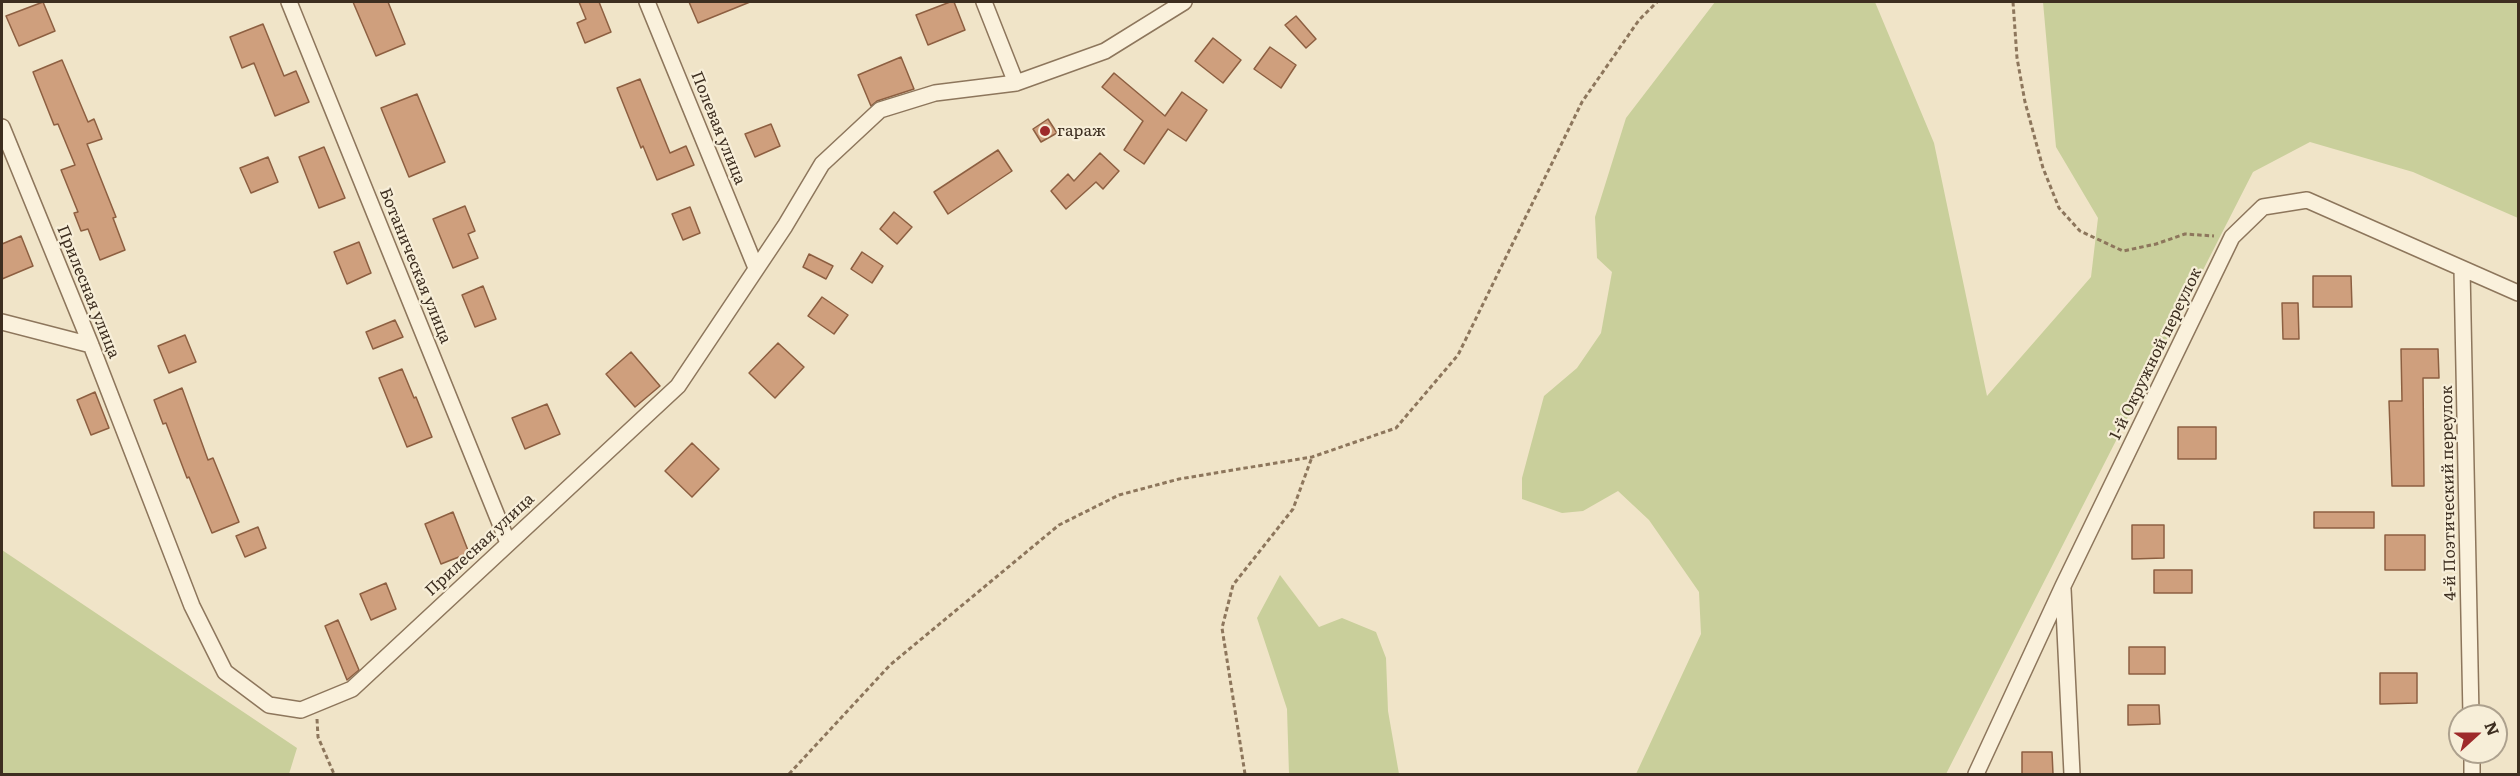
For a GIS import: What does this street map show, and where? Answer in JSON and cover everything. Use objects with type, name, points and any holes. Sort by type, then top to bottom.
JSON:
[{"type":"street","name":"Ботаническая улица","points":[[289,2],[508,543]]},
{"type":"street","name":"Полевая улица","points":[[647,2],[756,268]]},
{"type":"street","points":[[984,2],[1016,83]]},
{"type":"street","name":"Прилесная улица","points":[[2,127],[91,345],[192,606],[225,672],[270,705],[301,710],[352,689],[678,386],[785,226],[822,164],[880,110],[935,93],[1016,83],[1105,51],[1184,2]]},
{"type":"street","name":"1-й Окружной переулок","points":[[1976,774],[2063,586],[2232,237],[2263,207],[2307,200],[2518,293]]},
{"type":"street","name":"4-й Поэтический переулок","points":[[2462,269],[2471,704]]},
{"type":"street","points":[[2,322],[91,345]]},
{"type":"street","points":[[2063,586],[2072,774]]},
{"type":"path","points":[[789,774],[890,665],[1059,525],[1129,492],[1179,479],[1312,457],[1396,428],[1458,356],[1582,102],[1639,20],[1657,2]]},
{"type":"path","points":[[2013,2],[2017,58],[2025,102],[2043,168],[2059,208],[2080,231],[2123,251],[2156,244],[2185,234],[2232,237]]},
{"type":"path","points":[[1245,774],[1222,627],[1233,585],[1293,509],[1312,457]]},
{"type":"path","points":[[317,703],[318,737],[333,774]]},
{"type":"green space","points":[[1715,2],[1875,2],[1934,143],[1987,396],[2091,277],[2098,218],[2056,147],[2043,2],[2518,2],[2518,218],[2413,172],[2310,142],[2253,172],[1946,774],[1636,774],[1701,634],[1699,592],[1649,520],[1618,491],[1583,511],[1562,513],[1522,499],[1522,478],[1544,396],[1577,368],[1601,333],[1612,272],[1597,258],[1595,217],[1626,118]]},
{"type":"green space","points":[[2,550],[297,748],[289,774],[2,774]]},
{"type":"green space","points":[[1280,575],[1319,627],[1342,618],[1376,632],[1386,658],[1388,711],[1399,774],[1289,774],[1287,709],[1257,618]]},
{"type":"building","points":[[43,2],[55,31],[19,46],[6,16]]},
{"type":"building","points":[[353,2],[388,2],[405,44],[376,56]]},
{"type":"building","points":[[579,2],[599,2],[611,32],[585,43],[577,23],[586,19]]},
{"type":"building","points":[[689,2],[750,2],[698,23]]},
{"type":"building","points":[[954,2],[965,30],[928,45],[916,15]]},
{"type":"building","points":[[1296,16],[1316,39],[1306,48],[1285,25]]},
{"type":"building","points":[[263,24],[284,76],[296,71],[309,102],[275,116],[254,63],[242,68],[230,37]]},
{"type":"building","points":[[1213,38],[1241,60],[1223,83],[1195,61]]},
{"type":"building","points":[[1270,47],[1296,65],[1281,88],[1254,69]]},
{"type":"building","points":[[901,57],[914,89],[877,101],[871,106],[858,75]]},
{"type":"building","points":[[62,60],[88,122],[94,119],[102,139],[87,144],[116,217],[113,218],[125,250],[100,260],[88,229],[81,231],[74,213],[78,212],[61,170],[75,165],[58,124],[54,125],[33,72]]},
{"type":"building","points":[[1114,73],[1165,116],[1182,92],[1207,110],[1186,141],[1168,129],[1144,164],[1124,150],[1143,121],[1102,87]]},
{"type":"building","points":[[640,79],[670,153],[686,146],[694,165],[657,180],[643,146],[641,148],[617,88]]},
{"type":"building","points":[[417,94],[445,162],[409,177],[381,108]]},
{"type":"building","name":"гараж","points":[[1048,119],[1057,133],[1041,142],[1033,129]]},
{"type":"building","points":[[771,124],[780,146],[755,157],[745,134]]},
{"type":"building","points":[[324,147],[345,198],[319,208],[299,157]]},
{"type":"building","points":[[998,150],[1012,171],[948,214],[934,192]]},
{"type":"building","points":[[1100,153],[1119,171],[1103,189],[1096,182],[1066,209],[1051,191],[1068,174],[1074,181]]},
{"type":"building","points":[[268,157],[278,182],[251,193],[240,168]]},
{"type":"building","points":[[465,206],[475,231],[468,234],[478,258],[453,268],[433,219]]},
{"type":"building","points":[[690,207],[700,233],[683,240],[672,214]]},
{"type":"building","points":[[894,212],[912,227],[897,244],[880,229]]},
{"type":"building","points":[[21,236],[33,266],[2,279],[2,244]]},
{"type":"building","points":[[359,242],[371,273],[347,284],[334,252]]},
{"type":"building","points":[[862,252],[883,266],[872,283],[851,269]]},
{"type":"building","points":[[809,254],[833,266],[826,279],[803,267]]},
{"type":"building","points":[[2313,276],[2351,276],[2352,307],[2313,307]]},
{"type":"building","points":[[483,286],[496,319],[475,327],[462,295]]},
{"type":"building","points":[[822,297],[848,315],[834,334],[808,316]]},
{"type":"building","points":[[2282,303],[2298,303],[2299,339],[2283,339]]},
{"type":"building","points":[[395,320],[403,337],[373,349],[366,332]]},
{"type":"building","points":[[185,335],[196,362],[169,373],[158,346]]},
{"type":"building","points":[[778,343],[804,367],[775,398],[749,373]]},
{"type":"building","points":[[2401,349],[2438,349],[2439,378],[2423,378],[2424,486],[2392,486],[2389,401],[2402,401]]},
{"type":"building","points":[[631,352],[660,386],[635,407],[606,374]]},
{"type":"building","points":[[402,369],[432,437],[407,447],[379,378]]},
{"type":"building","points":[[182,388],[208,460],[213,458],[239,522],[212,533],[189,477],[187,478],[166,423],[163,424],[154,400]]},
{"type":"building","points":[[95,392],[109,428],[91,435],[77,400]]},
{"type":"building","points":[[547,404],[560,434],[525,449],[512,418]]},
{"type":"building","points":[[2178,427],[2216,427],[2216,459],[2178,459]]},
{"type":"building","points":[[692,443],[719,469],[692,497],[665,471]]},
{"type":"building","points":[[453,512],[469,553],[441,564],[425,524]]},
{"type":"building","points":[[2314,512],[2374,512],[2374,528],[2314,528]]},
{"type":"building","points":[[2132,525],[2164,525],[2164,558],[2132,559]]},
{"type":"building","points":[[258,527],[266,548],[245,557],[236,536]]},
{"type":"building","points":[[2385,535],[2425,535],[2425,570],[2385,570]]},
{"type":"building","points":[[2154,570],[2192,570],[2192,593],[2154,593]]},
{"type":"building","points":[[386,583],[396,609],[371,620],[360,594]]},
{"type":"building","points":[[338,620],[359,670],[347,680],[325,626]]},
{"type":"building","points":[[2129,647],[2165,647],[2165,674],[2129,674]]},
{"type":"building","points":[[2380,673],[2417,673],[2417,703],[2380,704]]},
{"type":"building","points":[[2128,705],[2159,705],[2160,724],[2128,725]]},
{"type":"building","points":[[2022,752],[2052,752],[2053,774],[2022,774]]},
{"type":"place","name":"гараж","points":[[1045,131]]}]
